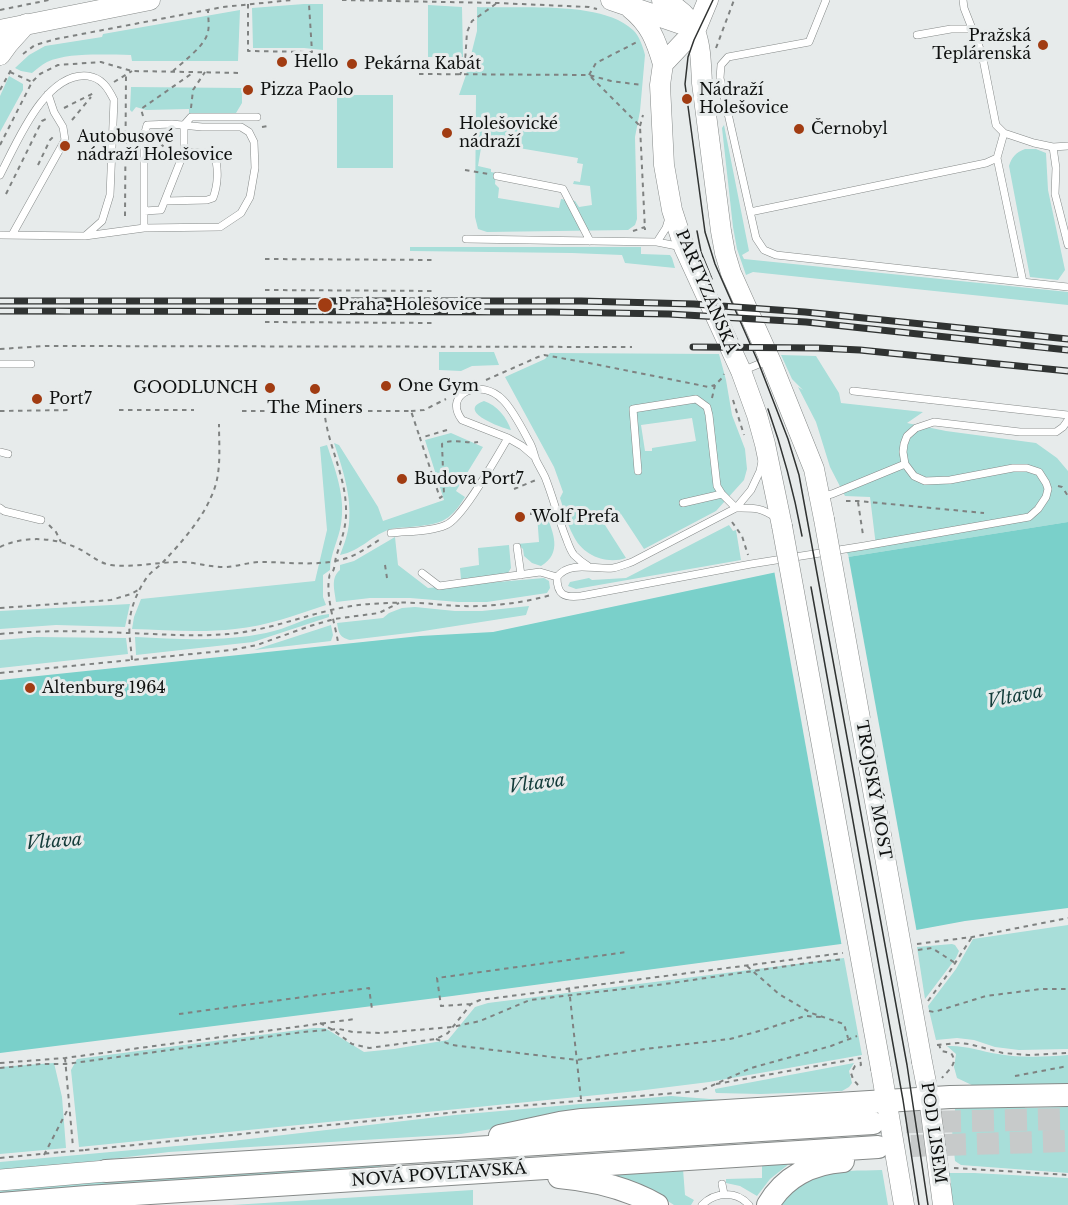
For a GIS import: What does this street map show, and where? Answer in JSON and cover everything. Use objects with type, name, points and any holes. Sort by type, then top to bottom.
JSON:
[{"type":"highway","points":[[431,1152],[515,1132],[582,1120],[929,1098],[1068,1095]]},
{"type":"highway","name":"NOVÁ POVLTAVSKÁ","points":[[0,1204],[498,1171],[823,1137],[873,1123]]},
{"type":"highway","name":"NOVÁ POVLTAVSKÁ","points":[[106,1171],[431,1152],[823,1137],[879,1152],[816,1165],[801,1172],[778,1190],[768,1205]]},
{"type":"highway","points":[[498,1171],[597,1182],[629,1192],[657,1205]]},
{"type":"main road","points":[[0,30],[26,14],[150,0]]},
{"type":"main road","points":[[662,0],[679,9],[696,29]]},
{"type":"main road","points":[[663,64],[696,29],[708,0]]},
{"type":"main road","points":[[611,4],[696,29]]},
{"type":"main road","points":[[611,4],[640,16],[657,43],[663,64]]},
{"type":"main road","points":[[11,62],[8,44],[26,14]]},
{"type":"main road","name":"PARTYZÁNSKÁ","points":[[696,29],[725,253],[731,273],[771,362],[814,469],[824,519]]},
{"type":"main road","name":"PARTYZÁNSKÁ","points":[[663,64],[660,85],[661,129],[664,165],[672,210],[684,247],[733,372],[765,444],[782,525]]},
{"type":"main road","name":"TROJSKÝ MOST","points":[[824,519],[922,1062]]},
{"type":"main road","points":[[782,525],[904,1205]]},
{"type":"main road","name":"POD LISEM","points":[[922,1062],[943,1205]]},
{"type":"main road","name":"NOVÁ POVLTAVSKÁ","points":[[0,1180],[106,1171]]},
{"type":"lane","points":[[826,0],[808,42],[728,57],[721,66],[720,78],[756,238],[764,250],[776,255],[1068,287]]},
{"type":"lane","points":[[963,0],[982,54],[996,125],[1004,133],[1034,143],[1053,147],[1068,146]]},
{"type":"lane","points":[[917,35],[951,29],[972,29]]},
{"type":"lane","points":[[0,175],[32,114],[48,94],[65,80],[79,75],[94,77],[107,86],[114,100],[111,195],[102,221],[85,236]]},
{"type":"lane","points":[[12,235],[65,140],[63,127],[54,112],[48,94]]},
{"type":"lane","points":[[144,211],[162,210],[184,152],[184,125],[191,117],[257,117]]},
{"type":"lane","points":[[0,235],[85,236],[144,228],[220,227],[241,213],[250,197],[255,168],[254,142],[249,132],[241,127],[147,125],[144,136],[144,228]]},
{"type":"lane","points":[[1004,133],[997,158],[1023,282]]},
{"type":"lane","points":[[1053,147],[1056,168],[1054,194],[1068,245]]},
{"type":"lane","points":[[165,201],[207,200],[214,196],[217,168],[214,154],[184,152]]},
{"type":"lane","points":[[750,212],[986,163],[997,158]]},
{"type":"lane","points":[[497,176],[563,189],[590,241]]},
{"type":"lane","points":[[1059,209],[1068,207]]},
{"type":"lane","points":[[657,242],[666,228],[672,210]]},
{"type":"lane","points":[[466,239],[657,242],[684,247]]},
{"type":"lane","points":[[733,372],[771,362]]},
{"type":"lane","points":[[0,364],[31,364]]},
{"type":"lane","points":[[535,457],[508,438],[462,420],[457,408],[460,397],[471,389],[480,388],[498,395],[510,409],[531,444],[572,553],[588,566]]},
{"type":"lane","points":[[853,391],[1068,415]]},
{"type":"lane","points":[[638,471],[633,409],[696,399],[707,407],[717,486],[722,494],[736,508],[759,508],[768,512],[782,525]]},
{"type":"lane","points":[[765,444],[760,471],[751,490],[736,508],[632,562],[615,568],[588,566],[569,568],[560,572],[557,577],[560,592],[565,596],[581,596],[751,564],[1029,517],[1038,509],[1048,489],[1039,472],[1028,468],[1013,468],[950,480],[925,481],[914,476],[905,464],[903,452],[907,436],[916,428],[934,422],[1020,432],[1056,432],[1068,420]]},
{"type":"lane","points":[[391,533],[436,528],[449,524],[465,508],[508,438]]},
{"type":"lane","points":[[0,452],[8,454]]},
{"type":"lane","points":[[820,496],[832,494],[905,464]]},
{"type":"lane","points":[[683,503],[722,494]]},
{"type":"lane","points":[[0,507],[4,511],[41,520]]},
{"type":"lane","points":[[517,547],[521,575]]},
{"type":"lane","points":[[422,573],[439,585],[540,572],[557,577]]},
{"type":"lane","points":[[722,1184],[724,1194]]},
{"type":"lane","points":[[702,1205],[711,1197],[724,1194],[735,1196],[748,1205]]},
{"type":"path","points":[[26,14],[27,0]]},
{"type":"path","points":[[0,10],[26,14],[49,0]]},
{"type":"path","points":[[0,90],[11,62],[35,45],[208,10],[292,0]]},
{"type":"path","points":[[342,0],[589,7],[611,4]]},
{"type":"path","points":[[716,48],[734,0]]},
{"type":"path","points":[[460,75],[465,62],[467,32],[472,21],[497,3]]},
{"type":"path","points":[[248,4],[249,56]]},
{"type":"path","points":[[309,4],[311,56]]},
{"type":"path","points":[[173,71],[207,36],[208,10]]},
{"type":"path","points":[[589,75],[596,63],[640,41]]},
{"type":"path","points":[[248,51],[312,52]]},
{"type":"path","points":[[11,62],[32,82]]},
{"type":"path","points":[[180,161],[160,144],[147,125],[141,109],[194,72]]},
{"type":"path","points":[[191,111],[193,90],[205,72]]},
{"type":"path","points":[[125,216],[126,74]]},
{"type":"path","points":[[418,74],[589,75],[610,81],[646,86]]},
{"type":"path","points":[[589,75],[640,126],[645,236]]},
{"type":"path","points":[[465,170],[497,176]]},
{"type":"path","points":[[265,259],[435,260]]},
{"type":"path","points":[[265,290],[436,291]]},
{"type":"path","points":[[266,322],[435,323]]},
{"type":"path","points":[[0,349],[45,346],[632,347]]},
{"type":"path","points":[[503,372],[538,357],[551,356],[708,387],[715,385],[733,372]]},
{"type":"path","points":[[707,407],[711,403],[715,385]]},
{"type":"path","points":[[732,394],[733,404],[744,435]]},
{"type":"path","points":[[324,400],[330,444],[341,479],[346,506],[344,532],[334,570],[329,575],[338,642]]},
{"type":"path","points":[[242,411],[411,411],[424,410],[437,404]]},
{"type":"path","points":[[0,411],[72,410]]},
{"type":"path","points":[[119,410],[194,410]]},
{"type":"path","points":[[411,411],[440,498],[444,495],[442,444],[446,441],[478,442]]},
{"type":"path","points":[[132,660],[129,621],[140,589],[149,575],[182,542],[211,498],[218,476],[219,424]]},
{"type":"path","points":[[420,438],[447,430]]},
{"type":"path","points":[[514,489],[536,480]]},
{"type":"path","points":[[845,501],[992,514],[1012,520]]},
{"type":"path","points":[[858,501],[864,546]]},
{"type":"path","points":[[531,515],[531,513],[548,512]]},
{"type":"path","points":[[41,520],[56,532],[61,542]]},
{"type":"path","points":[[732,522],[742,536],[751,564]]},
{"type":"path","points":[[0,547],[18,541],[43,539],[75,546],[99,562],[110,565],[185,562],[220,567],[258,562],[335,561],[360,552],[391,533]]},
{"type":"path","points":[[386,565],[387,578]]},
{"type":"path","points":[[0,608],[111,600],[140,589]]},
{"type":"path","points":[[0,634],[44,631],[227,634],[272,627],[332,609],[365,604],[401,602],[482,606],[527,600],[560,592]]},
{"type":"path","points":[[0,674],[232,650],[257,645],[334,619],[379,613],[401,602]]},
{"type":"path","points":[[916,944],[1068,918]]},
{"type":"path","points":[[924,1005],[972,936]]},
{"type":"path","points":[[911,950],[932,948],[955,963]]},
{"type":"path","points":[[627,952],[437,978],[441,1006],[471,1004],[480,1000],[848,953]]},
{"type":"path","points":[[0,1068],[66,1064],[303,1032],[333,1030],[380,1033],[452,1027],[480,1021],[530,1000],[848,959]]},
{"type":"path","points":[[747,966],[779,994],[811,1013],[844,1024],[849,1040]]},
{"type":"path","points":[[179,1014],[369,988],[372,1009]]},
{"type":"path","points":[[569,988],[581,1100]]},
{"type":"path","points":[[926,1011],[934,1012],[986,996],[1041,989],[1068,989]]},
{"type":"path","points":[[320,1023],[352,1044],[369,1048],[436,1039],[448,1033],[471,1004]]},
{"type":"path","points":[[436,1039],[452,1045],[577,1060],[730,1039],[804,1016],[822,1017]]},
{"type":"path","points":[[0,1063],[65,1058],[355,1018]]},
{"type":"path","points":[[0,1158],[506,1107],[700,1091],[751,1068],[831,1046],[864,1034]]},
{"type":"path","points":[[939,1044],[941,1051],[951,1053],[954,1059],[950,1071],[943,1075]]},
{"type":"path","points":[[65,1058],[73,1147]]},
{"type":"path","points":[[853,1079],[851,1070],[855,1065],[861,1065],[860,1058]]},
{"type":"path","points":[[44,1155],[70,1105]]},
{"type":"path","points":[[952,1168],[1068,1175]]},
{"type":"shaded area","points":[[323,4],[323,50],[253,48],[252,8]]},
{"type":"shaded area","points":[[428,5],[462,7],[463,57],[428,57]]},
{"type":"shaded area","points":[[477,7],[537,7],[581,10],[601,14],[619,20],[635,32],[645,55],[640,111],[635,137],[637,219],[635,225],[628,230],[487,232],[478,229],[475,217],[476,95],[459,95],[477,31]],"holes":[[[498,137],[508,138],[507,146],[578,158],[577,163],[583,164],[580,182],[574,181],[573,184],[590,186],[592,205],[579,207],[575,201],[561,199],[559,208],[498,198],[499,188],[495,184],[496,173],[491,172],[491,169],[478,166],[482,142],[496,144]]]},
{"type":"shaded area","points":[[240,10],[238,61],[132,61],[131,55],[88,55],[56,59],[45,63],[32,73],[15,68],[29,55],[45,46]]},
{"type":"shaded area","points":[[9,76],[23,84],[23,90],[0,132],[0,96]]},
{"type":"shaded area","points":[[131,87],[242,88],[242,103],[236,113],[189,114],[189,109],[146,110],[136,107],[132,112],[130,110]]},
{"type":"shaded area","points":[[337,95],[393,95],[393,168],[337,168]]},
{"type":"shaded area","points":[[724,125],[749,251],[742,255],[744,259],[1068,292],[1068,305],[753,272],[746,275],[737,249],[733,227],[722,128]]},
{"type":"shaded area","points":[[1025,149],[1036,149],[1046,153],[1048,190],[1065,270],[1058,280],[1030,277],[1009,166],[1014,156]]},
{"type":"shaded area","points":[[410,247],[641,247],[641,254],[670,255],[675,268],[625,263],[622,255],[410,251]]},
{"type":"shaded area","points":[[439,352],[494,352],[499,365],[472,366],[461,371],[439,370]]},
{"type":"shaded area","points":[[550,353],[719,354],[732,415],[745,449],[747,469],[744,480],[716,511],[644,549],[621,514],[605,525],[626,558],[603,559],[588,553],[577,542],[571,531],[560,498],[563,492],[554,467],[505,377],[545,359]],"holes":[[[692,418],[696,441],[645,451],[641,425]]]},
{"type":"shaded area","points":[[781,355],[816,356],[839,393],[841,403],[923,412],[907,423],[946,431],[1036,443],[1057,458],[1068,471],[1068,522],[848,557],[847,552],[876,546],[870,497],[845,496],[830,467],[816,422],[798,387],[803,390],[792,379]]},
{"type":"shaded area","points":[[484,401],[501,412],[511,430],[491,423],[477,414],[476,405]]},
{"type":"shaded area","points":[[451,433],[483,447],[456,491],[465,497],[454,512],[443,521],[436,523],[385,531],[354,550],[340,555],[346,539],[350,513],[346,482],[334,443],[339,445],[378,507],[383,521],[444,500],[425,440]]},
{"type":"shaded area","points":[[327,445],[339,483],[342,514],[330,570],[323,575],[323,597],[326,605],[247,628],[196,631],[132,629],[141,599],[315,581],[327,530],[320,447]]},
{"type":"shaded area","points":[[537,514],[546,514],[554,542],[552,555],[541,566],[532,563],[524,556],[523,549],[517,544],[539,542]]},
{"type":"shaded area","points":[[729,525],[733,531],[736,530],[741,560],[576,589],[568,586],[570,582],[589,578],[592,580],[626,578]]},
{"type":"shaded area","points":[[395,537],[398,565],[428,588],[544,578],[549,581],[550,588],[547,593],[487,602],[370,598],[336,602],[334,581],[340,565],[354,561]]},
{"type":"shaded area","points":[[509,545],[511,568],[508,573],[461,579],[460,568],[479,565],[478,548]]},
{"type":"shaded area","points":[[130,604],[125,627],[56,625],[0,629],[0,611]]},
{"type":"shaded area","points":[[529,606],[526,615],[350,640],[340,634],[337,623],[383,618],[402,608],[482,611]]},
{"type":"shaded area","points":[[329,614],[329,617],[253,642],[136,655],[135,637],[234,638],[274,631],[313,617]]},
{"type":"shaded area","points":[[331,625],[333,635],[331,641],[254,650]]},
{"type":"shaded area","points":[[35,637],[126,638],[128,654],[0,668],[0,640]]},
{"type":"shaded area","points":[[1068,925],[1068,1049],[1019,1050],[995,1047],[974,1040],[957,1038],[936,1040],[928,1006],[956,969],[973,939]]},
{"type":"shaded area","points":[[952,944],[959,951],[956,958],[925,999],[917,947]]},
{"type":"shaded area","points":[[844,958],[862,1055],[709,1082],[637,1091],[79,1147],[71,1070],[77,1059],[314,1028],[325,1028],[364,1052],[394,1049],[448,1040],[475,1007],[488,1003]]},
{"type":"shaded area","points":[[947,1046],[1015,1056],[1068,1055],[1068,1084],[976,1087],[957,1078],[954,1067],[956,1054]]},
{"type":"shaded area","points":[[54,1063],[62,1097],[66,1148],[0,1154],[0,1067]]},
{"type":"shaded area","points":[[854,1063],[849,1071],[852,1083],[842,1091],[761,1094],[716,1093],[715,1091],[715,1089]]},
{"type":"shaded area","points":[[671,1096],[749,1102],[504,1127],[461,1134],[169,1152],[0,1171],[0,1162],[232,1141],[455,1115]]},
{"type":"shaded area","points":[[1024,1105],[1025,1108],[1068,1107],[1068,1173],[961,1165],[955,1161],[951,1120],[955,1116],[955,1107]]},
{"type":"shaded area","points":[[762,1163],[789,1164],[770,1179],[757,1196],[740,1186],[726,1183],[726,1179],[762,1178]]},
{"type":"shaded area","points":[[379,1164],[381,1168],[0,1196],[0,1188]]},
{"type":"shaded area","points":[[683,1169],[685,1195],[694,1200],[691,1205],[674,1205],[652,1191],[613,1174]]},
{"type":"shaded area","points":[[882,1170],[888,1205],[778,1205],[800,1186],[824,1174]]},
{"type":"shaded area","points":[[949,1173],[1068,1178],[1068,1205],[952,1205]]},
{"type":"shaded area","points":[[473,1190],[473,1205],[232,1205]]},
{"type":"water","name":"Vltava","points":[[1068,522],[1068,908],[965,921],[841,944],[0,1053],[0,680],[420,636],[493,632],[848,557]]},
{"type":"pier","points":[[848,554],[917,933],[842,947],[774,570]]},
{"type":"tunnel","points":[[873,1123],[1068,1119]]},
{"type":"tunnel","points":[[878,1147],[1068,1141]]},
{"type":"tram line","points":[[713,0],[688,57],[685,84],[705,232],[715,264],[759,364],[788,439],[799,475],[907,1065],[928,1205]]},
{"type":"tram line","points":[[697,231],[701,252],[712,279]]},
{"type":"tram line","points":[[768,409],[788,472],[802,536]]},
{"type":"tram line","points":[[811,587],[903,1100],[919,1205]]},
{"type":"railway","points":[[0,301],[581,301],[694,304],[805,312],[1068,339]]},
{"type":"railway","points":[[0,311],[669,314],[806,322],[1068,350]]},
{"type":"railway","points":[[693,347],[860,350],[1068,371]]},
{"type":"place","name":"Pražská Teplárenská","points":[[1043,45]]},
{"type":"place","name":"Hello","points":[[282,62]]},
{"type":"place","name":"Pekárna Kabát","points":[[352,64]]},
{"type":"place","name":"Pizza Paolo","points":[[248,90]]},
{"type":"place","name":"Nádraží Holešovice","points":[[687,99]]},
{"type":"place","name":"Černobyl","points":[[799,129]]},
{"type":"place","name":"Holešovické nádraží","points":[[447,133]]},
{"type":"place","name":"Autobusové nádraží Holešovice","points":[[65,146]]},
{"type":"place","name":"Praha-Holešovice","points":[[325,305]]},
{"type":"place","name":"One Gym","points":[[386,386]]},
{"type":"place","name":"GOODLUNCH","points":[[270,388]]},
{"type":"place","name":"The Miners","points":[[315,389]]},
{"type":"place","name":"Port7","points":[[37,399]]},
{"type":"place","name":"Budova Port7","points":[[402,479]]},
{"type":"place","name":"Wolf Prefa","points":[[520,517]]},
{"type":"place","name":"Altenburg 1964","points":[[30,688]]}]
